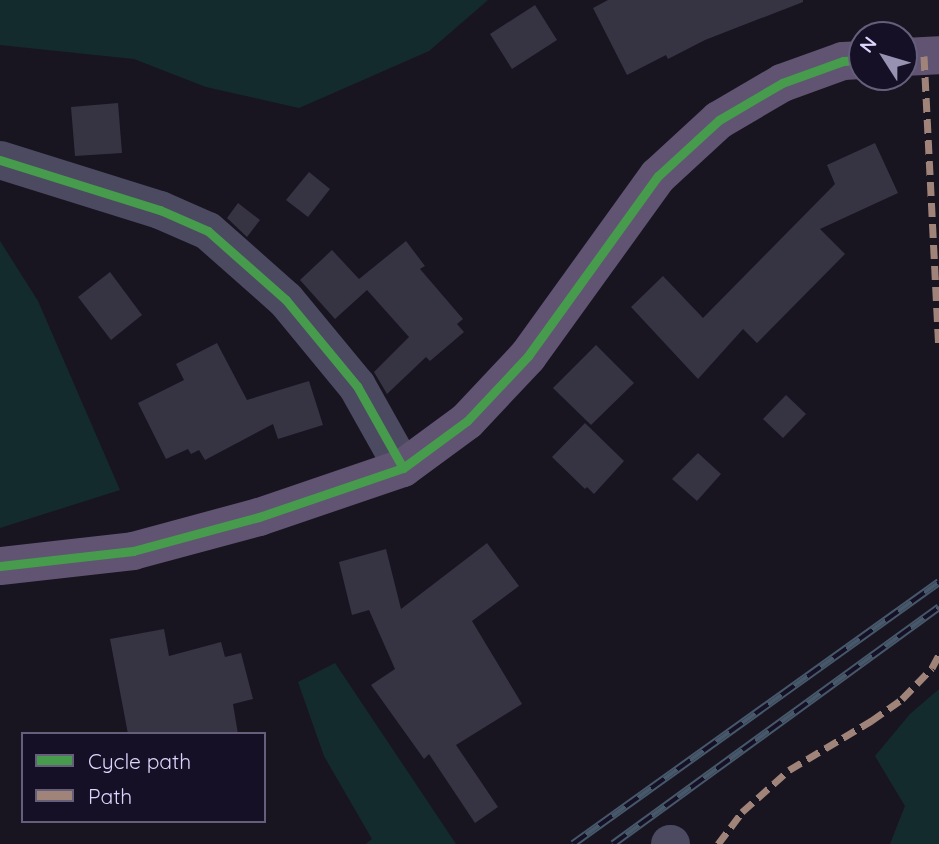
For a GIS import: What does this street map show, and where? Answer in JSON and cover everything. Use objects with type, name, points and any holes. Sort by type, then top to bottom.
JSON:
[{"type":"main road","points":[[918,56],[939,55]]},
{"type":"main road","points":[[0,566],[133,551],[259,517],[403,468],[467,421],[528,356],[659,176],[719,120],[782,83],[848,61]]},
{"type":"street","points":[[0,160],[160,210],[208,231],[286,300],[357,386],[403,468]]},
{"type":"green space","points":[[0,0],[488,0],[429,51],[299,108],[206,87],[134,59],[0,45]]},
{"type":"green space","points":[[0,241],[38,301],[120,490],[0,528]]},
{"type":"green space","points":[[335,663],[456,844],[366,844],[372,839],[324,756],[298,682]]},
{"type":"green space","points":[[939,689],[939,844],[890,844],[905,806],[875,756],[910,714]]},
{"type":"building","points":[[608,0],[803,2],[705,40],[668,59],[666,55],[627,75],[593,8]]},
{"type":"building","points":[[535,5],[557,40],[512,69],[490,34]]},
{"type":"building","points":[[118,103],[122,153],[75,156],[71,107]]},
{"type":"building","points":[[875,143],[898,193],[820,229],[845,254],[757,343],[743,329],[698,379],[631,307],[663,276],[703,318],[835,184],[827,165]]},
{"type":"building","points":[[309,172],[330,189],[308,217],[286,200]]},
{"type":"building","points":[[238,203],[260,220],[247,237],[227,218]]},
{"type":"building","points":[[406,241],[425,266],[420,269],[463,319],[457,324],[464,332],[430,361],[426,357],[387,394],[374,372],[409,337],[367,290],[335,319],[300,280],[332,250],[359,279]]},
{"type":"building","points":[[110,272],[142,315],[111,340],[78,297]]},
{"type":"building","points":[[217,343],[247,400],[309,381],[323,425],[278,439],[273,424],[205,460],[199,450],[191,454],[188,449],[166,459],[138,403],[184,380],[176,364]]},
{"type":"building","points":[[596,345],[634,383],[591,425],[553,388]]},
{"type":"building","points":[[786,395],[806,414],[783,438],[763,419]]},
{"type":"building","points":[[585,423],[624,461],[594,494],[587,487],[585,489],[552,457]]},
{"type":"building","points":[[698,453],[721,474],[697,501],[672,479]]},
{"type":"building","points":[[487,543],[519,586],[472,621],[522,704],[456,745],[498,807],[475,823],[429,754],[424,759],[371,685],[395,669],[369,610],[352,615],[339,562],[386,549],[401,609]]},
{"type":"building","points":[[164,629],[169,656],[221,642],[225,657],[241,653],[253,699],[233,704],[238,732],[128,732],[110,639]]},
{"type":"railway","points":[[573,844],[939,582]]},
{"type":"railway","points":[[613,844],[939,607]]},
{"type":"marked path","points":[[924,56],[939,348]]},
{"type":"marked path","points":[[718,844],[742,812],[789,770],[871,721],[902,699],[932,668],[939,655]]},
{"type":"cycle path","points":[[0,566],[133,551],[259,517],[403,468],[467,421],[528,356],[658,176],[719,120],[782,83],[848,61]]},
{"type":"cycle path","points":[[0,160],[160,210],[208,231],[286,300],[357,386],[403,468]]}]
